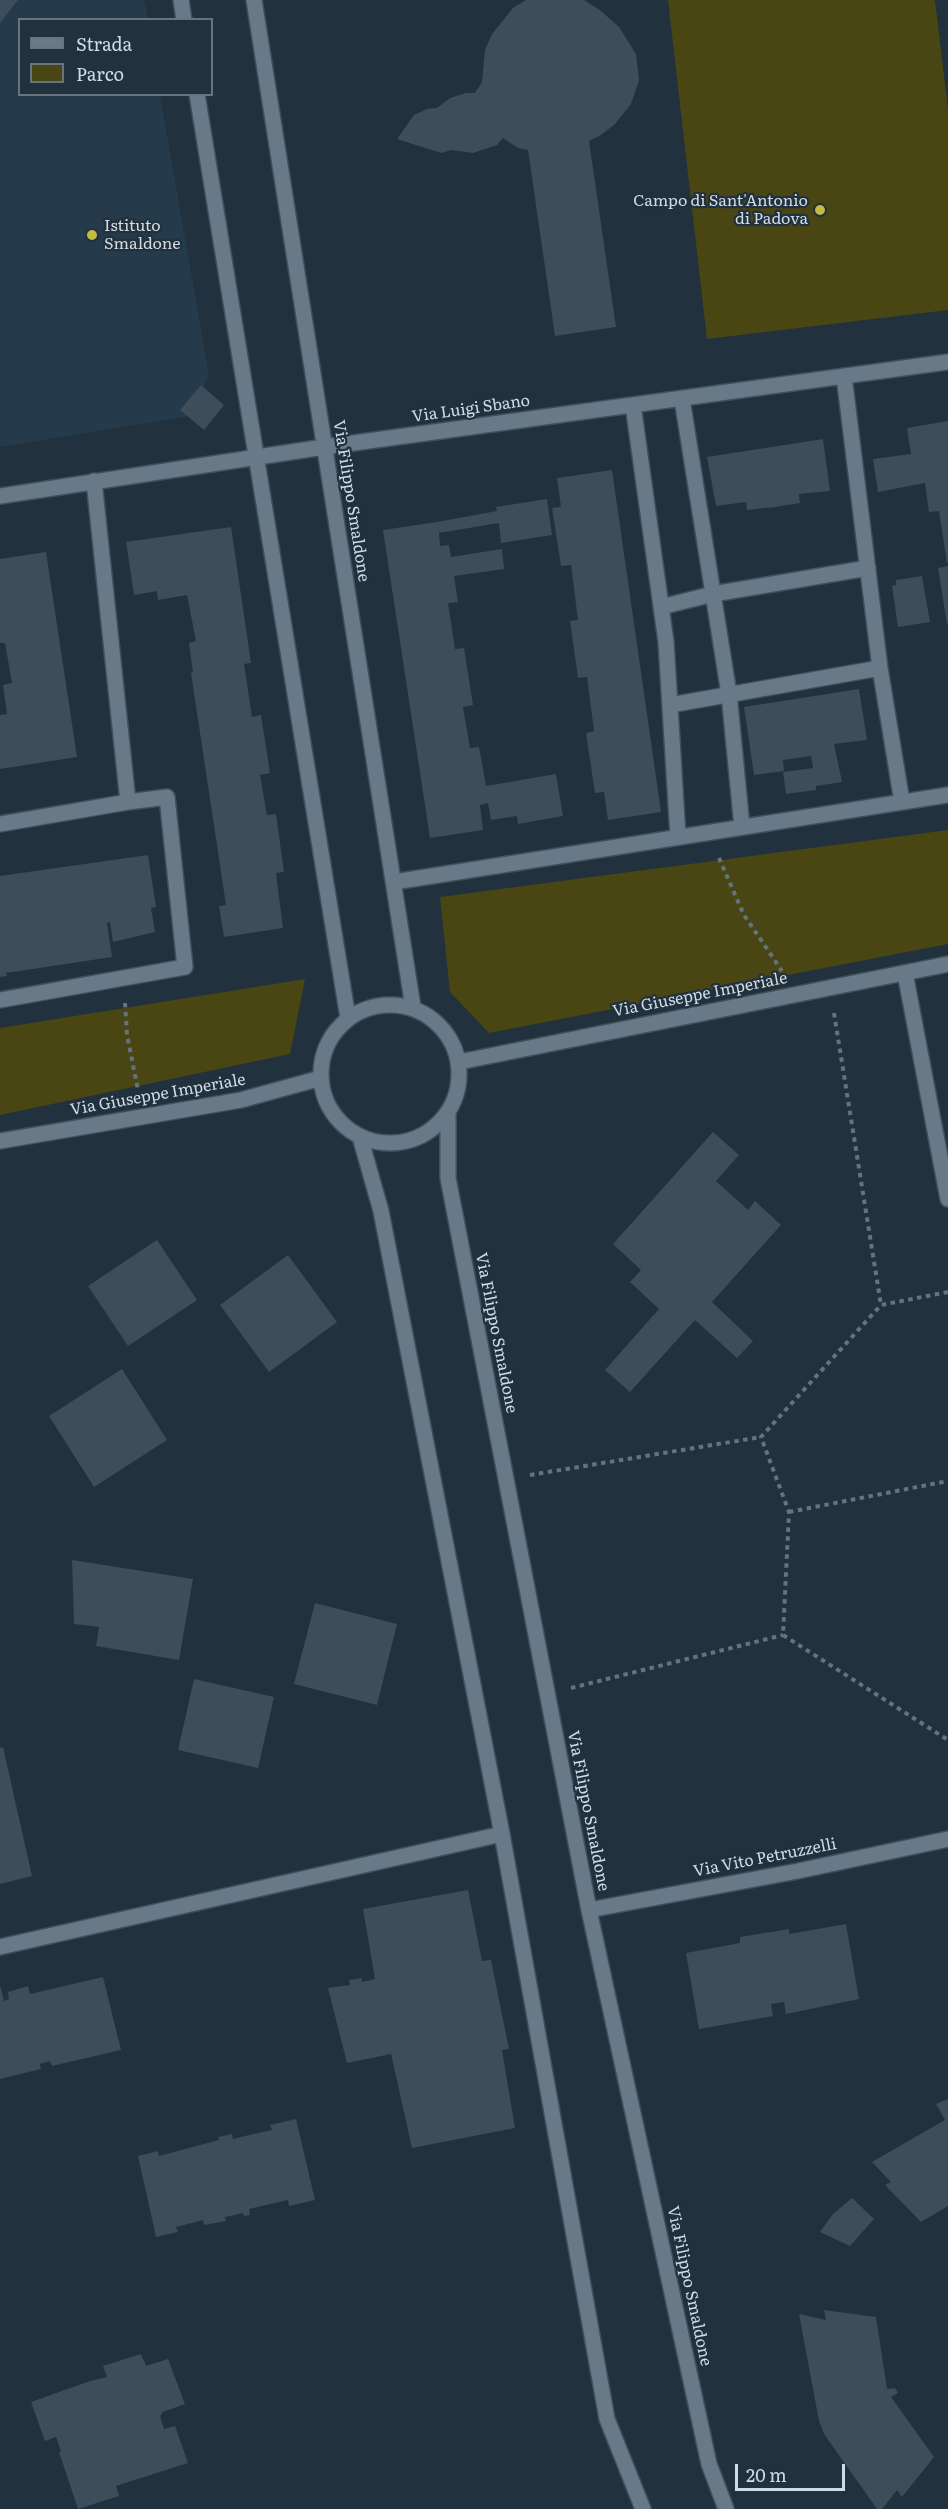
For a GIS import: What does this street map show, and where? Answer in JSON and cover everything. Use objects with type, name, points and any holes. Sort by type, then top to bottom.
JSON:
[{"type":"street","points":[[181,0],[184,18]]},
{"type":"street","name":"Via Filippo Smaldone","points":[[254,0],[413,1007]]},
{"type":"street","points":[[197,96],[348,1018]]},
{"type":"street","name":"Via Luigi Sbano","points":[[0,496],[324,447],[948,362]]},
{"type":"street","points":[[844,376],[880,668],[902,802]]},
{"type":"street","points":[[682,399],[729,694],[742,827]]},
{"type":"street","points":[[633,405],[661,607],[678,837]]},
{"type":"street","points":[[94,481],[128,802]]},
{"type":"street","points":[[661,607],[713,594],[868,568]]},
{"type":"street","points":[[670,705],[880,668]]},
{"type":"street","points":[[394,882],[948,795]]},
{"type":"street","points":[[0,824],[167,797],[185,967],[0,1000]]},
{"type":"street","name":"Via Giuseppe Imperiale","points":[[459,1062],[948,964]]},
{"type":"street","points":[[905,973],[948,1199]]},
{"type":"street","points":[[388,1004],[413,1007],[432,1017],[453,1042],[459,1062],[459,1088],[448,1113],[430,1131],[406,1142],[377,1142],[360,1137],[339,1122],[329,1106],[321,1078],[324,1056],[334,1033],[348,1018],[369,1007],[388,1004]]},
{"type":"street","name":"Via Giuseppe Imperiale","points":[[0,1141],[241,1100],[321,1078]]},
{"type":"street","name":"Via Filippo Smaldone","points":[[448,1113],[448,1178],[589,1910],[709,2464],[726,2509]]},
{"type":"street","points":[[360,1137],[381,1211],[502,1834],[607,2419],[643,2509]]},
{"type":"street","points":[[0,1947],[502,1834]]},
{"type":"street","name":"Via Vito Petruzzelli","points":[[589,1910],[948,1839]]},
{"type":"path","points":[[708,832],[744,915],[798,994]]},
{"type":"path","points":[[123,978],[127,1035],[142,1117]]},
{"type":"path","points":[[829,988],[881,1305]]},
{"type":"path","points":[[506,1479],[760,1437],[881,1305],[948,1292]]},
{"type":"path","points":[[760,1437],[789,1512],[783,1635]]},
{"type":"path","points":[[789,1512],[948,1481]]},
{"type":"path","points":[[547,1694],[783,1635],[948,1740]]},
{"type":"shaded area","name":"Istituto Smaldone","points":[[0,0],[144,0],[148,18],[18,18],[18,96],[160,96],[209,375],[190,416],[0,447]]},
{"type":"green space","name":"Campo di Sant'Antonio di Padova","points":[[668,0],[935,0],[948,110],[948,310],[707,339]]},
{"type":"green space","points":[[948,830],[948,944],[489,1033],[450,992],[440,897]]},
{"type":"green space","points":[[305,979],[290,1054],[0,1115],[0,1028]]},
{"type":"building","points":[[0,0],[18,0],[0,23]]},
{"type":"building","points":[[526,0],[584,0],[619,27],[636,54],[639,80],[631,104],[615,124],[589,141],[616,327],[555,336],[528,150],[518,148],[503,138],[497,145],[473,153],[452,150],[441,153],[397,139],[414,115],[427,109],[437,108],[450,98],[475,93],[482,82],[485,50],[492,34],[513,8]]},
{"type":"building","points":[[201,385],[224,405],[204,430],[180,410]]},
{"type":"building","points":[[948,421],[947,563],[939,511],[929,512],[925,483],[878,492],[873,459],[911,454],[907,428]]},
{"type":"building","points":[[823,439],[830,491],[799,494],[800,503],[775,507],[747,510],[746,502],[716,506],[707,457]]},
{"type":"building","points":[[612,470],[661,812],[608,820],[604,792],[595,793],[586,733],[594,731],[587,677],[578,678],[570,621],[578,620],[571,565],[561,566],[552,508],[561,507],[557,478]]},
{"type":"building","points":[[547,499],[552,535],[501,543],[499,523],[439,533],[440,546],[449,545],[451,557],[502,549],[504,569],[454,576],[458,602],[448,603],[455,649],[464,648],[473,705],[463,707],[470,748],[479,747],[486,786],[556,774],[563,816],[518,824],[517,816],[491,820],[488,803],[480,805],[483,830],[430,838],[383,530],[497,511],[496,507]]},
{"type":"building","points":[[231,527],[251,663],[244,664],[252,717],[261,715],[270,773],[260,775],[267,815],[276,814],[284,872],[276,873],[283,928],[224,937],[219,906],[226,905],[191,673],[193,672],[189,643],[196,641],[187,595],[158,600],[157,591],[134,595],[126,542]]},
{"type":"building","points":[[46,552],[77,757],[0,769],[0,715],[7,714],[3,685],[12,683],[5,643],[0,643],[0,559]]},
{"type":"building","points":[[948,566],[948,623],[947,624],[938,568]]},
{"type":"building","points":[[922,576],[930,622],[898,627],[892,586],[896,585],[896,580]]},
{"type":"building","points":[[859,689],[867,740],[834,744],[842,782],[816,786],[816,790],[786,794],[783,772],[813,768],[811,756],[783,760],[784,771],[754,775],[744,707]]},
{"type":"building","points":[[148,855],[156,907],[151,908],[155,932],[113,942],[110,922],[107,923],[112,957],[6,973],[7,976],[0,977],[0,876]]},
{"type":"building","points":[[713,1132],[739,1155],[716,1181],[748,1210],[755,1201],[781,1225],[712,1302],[753,1341],[737,1358],[695,1320],[630,1392],[605,1370],[659,1309],[630,1282],[641,1270],[613,1244]]},
{"type":"building","points":[[157,1240],[197,1300],[128,1346],[88,1286]]},
{"type":"building","points":[[288,1255],[337,1322],[269,1372],[220,1305]]},
{"type":"building","points":[[122,1369],[167,1440],[94,1487],[49,1416]]},
{"type":"building","points":[[72,1560],[193,1579],[179,1660],[96,1646],[99,1627],[74,1624]]},
{"type":"building","points":[[315,1603],[397,1624],[377,1705],[294,1684]]},
{"type":"building","points":[[194,1679],[274,1697],[258,1768],[178,1750]]},
{"type":"building","points":[[3,1747],[32,1876],[0,1884],[0,1748]]},
{"type":"building","points":[[468,1890],[482,1961],[491,1960],[509,2049],[502,2050],[515,2128],[412,2148],[391,2054],[347,2063],[328,1988],[350,1985],[349,1980],[362,1978],[362,1982],[375,1979],[363,1909]]},
{"type":"building","points":[[846,1924],[859,1999],[786,2014],[784,2002],[771,2004],[773,2016],[699,2029],[686,1953],[740,1943],[740,1937],[789,1929],[789,1934]]},
{"type":"building","points":[[103,1977],[121,2050],[52,2066],[50,2061],[40,2064],[41,2069],[0,2079],[0,1985],[4,2001],[9,1999],[8,1992],[28,1986],[30,1994]]},
{"type":"building","points":[[948,2099],[948,2206],[921,2222],[885,2185],[891,2182],[872,2162],[945,2120],[936,2104]]},
{"type":"building","points":[[296,2119],[315,2200],[289,2206],[288,2200],[249,2209],[250,2215],[244,2216],[243,2213],[225,2217],[226,2221],[204,2225],[203,2220],[176,2227],[178,2232],[156,2237],[138,2156],[158,2151],[159,2156],[219,2140],[218,2137],[232,2134],[233,2139],[272,2130],[270,2125]]},
{"type":"building","points":[[852,2198],[874,2219],[850,2246],[820,2232],[833,2214]]},
{"type":"building","points":[[824,2310],[876,2317],[887,2389],[895,2388],[898,2393],[891,2397],[934,2457],[902,2497],[897,2490],[882,2509],[877,2509],[824,2434],[819,2421],[799,2314],[826,2320]]},
{"type":"building","points":[[141,2354],[146,2366],[168,2359],[185,2404],[163,2412],[160,2416],[164,2429],[175,2426],[188,2463],[116,2486],[119,2496],[78,2509],[56,2437],[45,2441],[31,2402],[107,2377],[103,2366]]},
{"type":"place","name":"Campo di Sant'Antonio di Padova","points":[[820,210]]},
{"type":"place","name":"Istituto Smaldone","points":[[92,235]]}]
